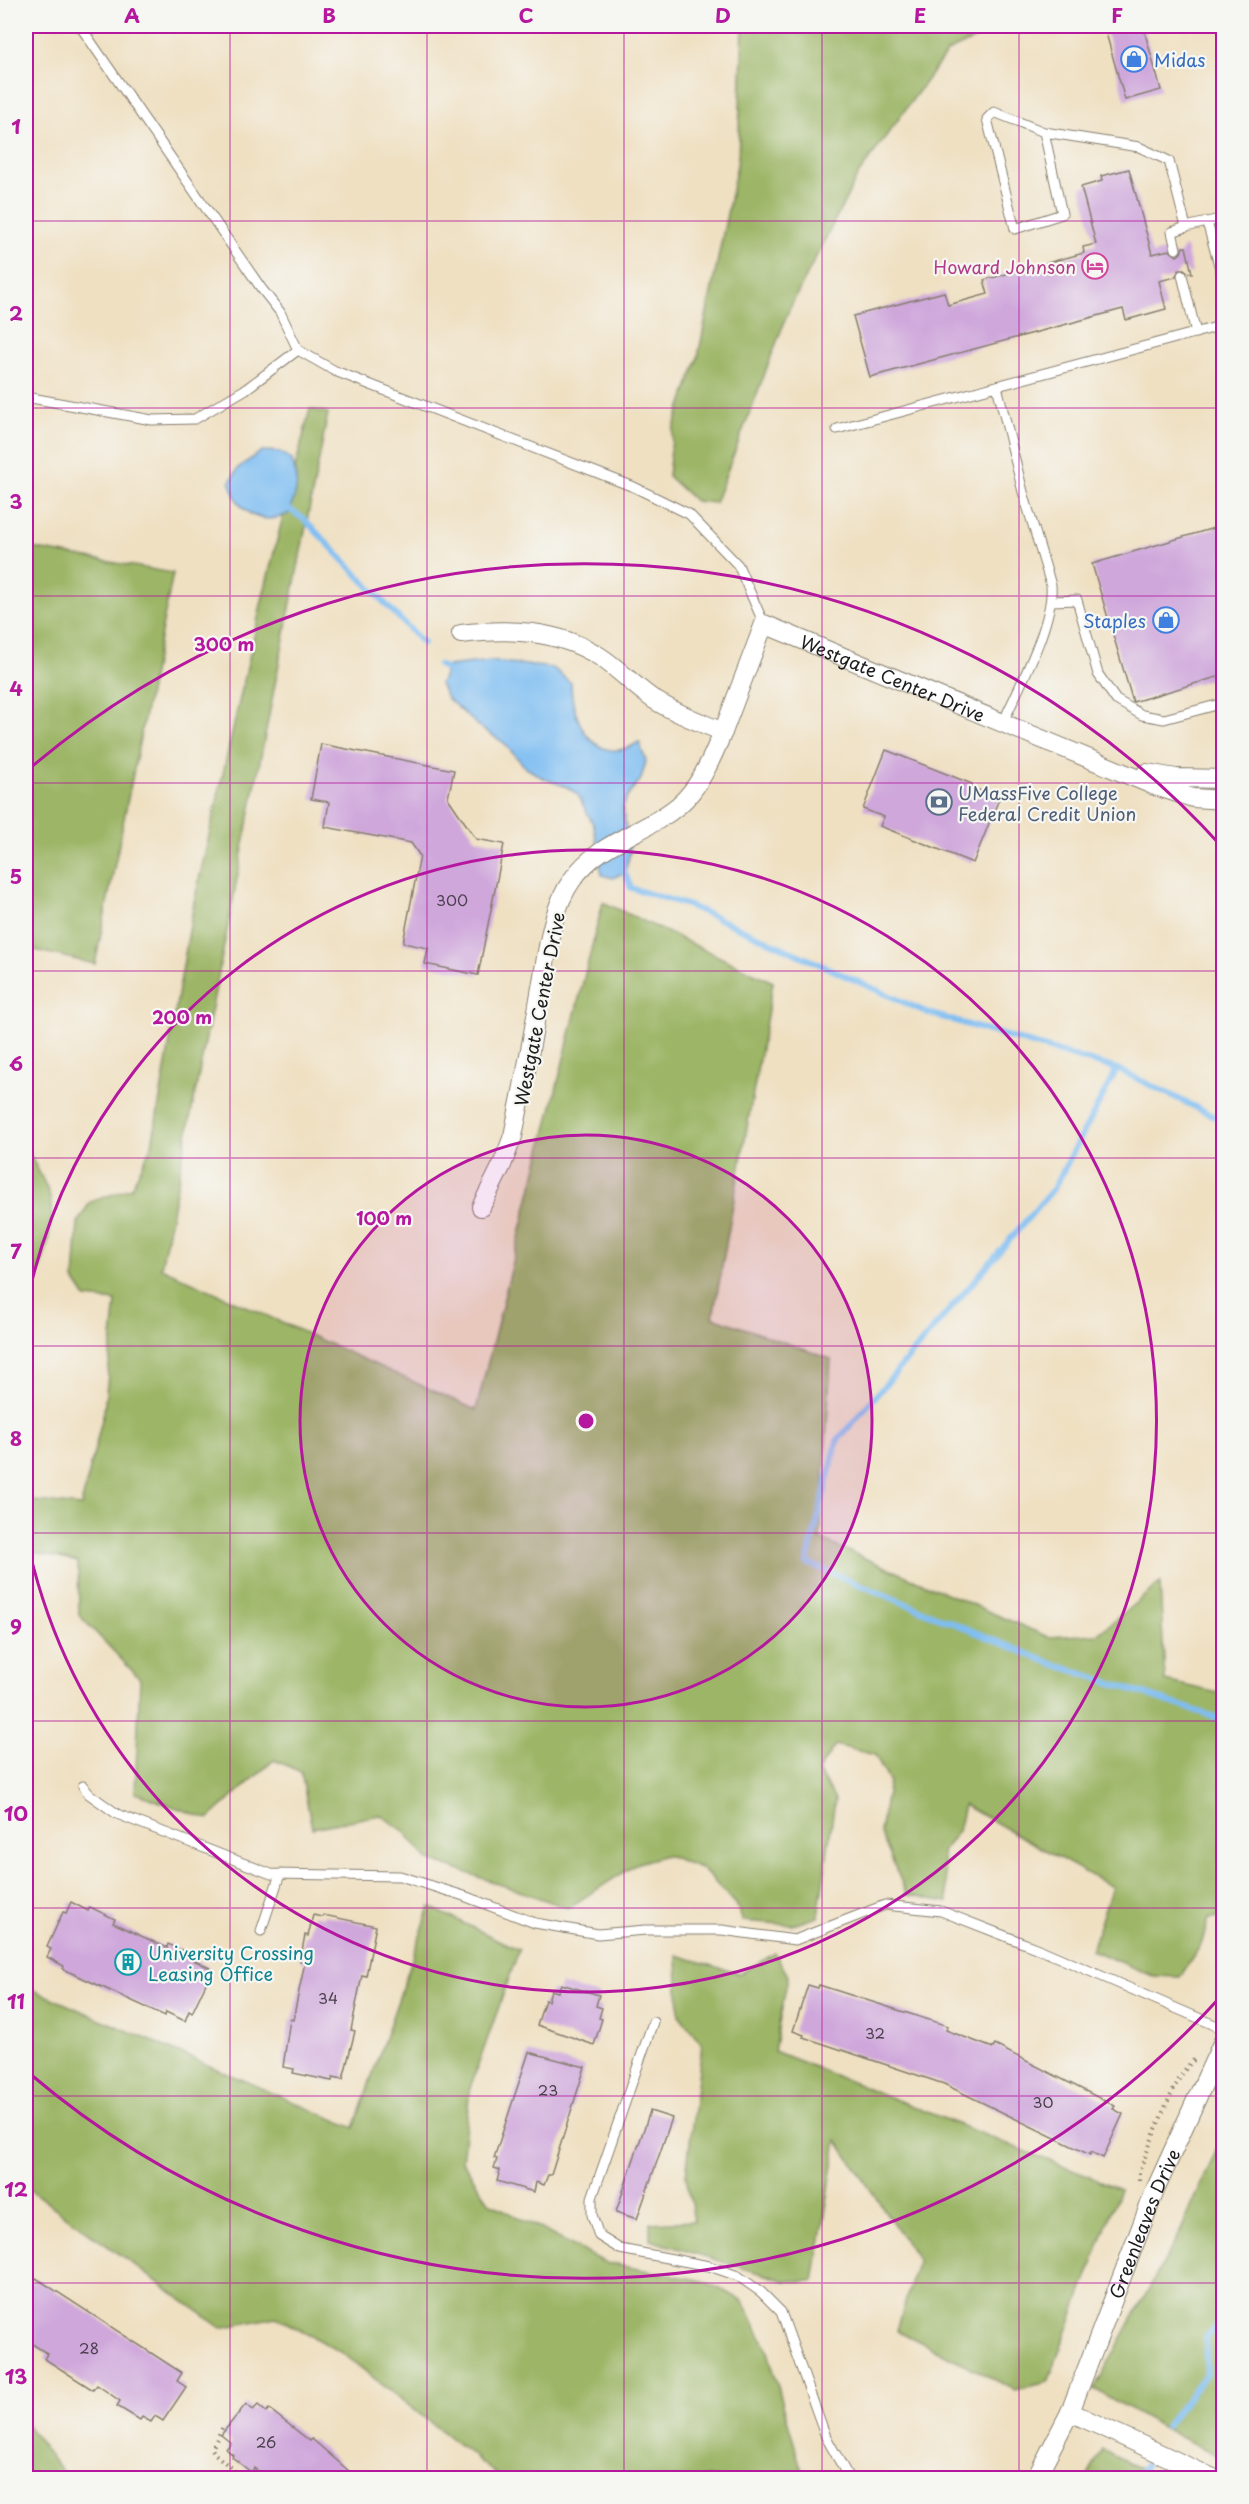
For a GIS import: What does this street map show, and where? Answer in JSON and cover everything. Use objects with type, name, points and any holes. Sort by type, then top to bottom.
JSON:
[{"type":"street","name":"Westgate Center Drive","points":[[481,1207],[502,1165],[513,1136],[553,923],[572,880],[590,861],[616,840],[678,805],[692,791],[707,767],[723,732],[764,624],[1155,786],[1183,795],[1224,800]]},
{"type":"street","points":[[462,634],[512,630],[549,636],[572,643],[600,657],[653,699],[723,732]]},
{"type":"street","name":"Westgate Center Drive","points":[[1095,761],[1176,778],[1224,779]]},
{"type":"street","name":"Greenleaves Drive","points":[[1036,2478],[1070,2412],[1156,2188],[1224,2038]]},
{"type":"street","points":[[1070,2412],[1213,2478]]},
{"type":"lane","points":[[80,26],[261,288],[280,312],[298,350],[334,371],[634,487],[689,514],[738,565],[764,624]]},
{"type":"lane","points":[[1044,132],[1062,213],[1015,229],[987,119],[994,112],[1044,132],[1139,147],[1168,161],[1186,227]]},
{"type":"lane","points":[[1176,249],[1172,232],[1224,218]]},
{"type":"lane","points":[[1207,222],[1224,283]]},
{"type":"lane","points":[[1182,275],[1196,333]]},
{"type":"lane","points":[[837,429],[1224,325]]},
{"type":"lane","points":[[26,397],[152,420],[195,419],[246,389],[298,350]]},
{"type":"lane","points":[[997,386],[1023,492],[1051,585],[1052,601],[1038,642],[1002,724]]},
{"type":"lane","points":[[1052,601],[1077,600],[1098,674],[1116,700],[1131,710],[1164,719],[1224,703]]},
{"type":"lane","points":[[83,1786],[89,1794],[117,1814],[271,1874],[400,1876],[464,1896],[535,1923],[598,1934],[646,1930],[722,1930],[795,1940],[885,1905],[941,1911],[1041,1950],[1224,2029]]},
{"type":"lane","points":[[261,1931],[280,1874]]},
{"type":"lane","points":[[653,2022],[592,2198],[591,2215],[599,2236],[620,2249],[709,2266],[738,2276],[761,2292],[781,2312],[826,2437],[849,2478]]},
{"type":"path","points":[[222,2428],[213,2442],[212,2449],[243,2478]]},
{"type":"green space","points":[[743,26],[1003,26],[947,52],[858,175],[789,310],[715,503],[695,501],[668,476],[673,430],[698,357],[738,160]]},
{"type":"green space","points":[[310,409],[328,413],[161,1268],[476,1410],[603,902],[773,982],[713,1317],[831,1359],[820,1539],[1048,1637],[1098,1634],[1160,1583],[1165,1681],[1223,1694],[1223,1916],[1209,1919],[1201,1945],[1180,1977],[1153,1976],[1091,1950],[1112,1887],[964,1805],[958,1831],[942,1852],[948,1902],[907,1895],[880,1832],[889,1781],[875,1755],[835,1745],[818,1771],[835,1800],[818,1917],[793,1925],[743,1921],[736,1904],[701,1868],[666,1855],[638,1863],[568,1908],[427,1859],[404,1831],[380,1815],[312,1828],[301,1772],[274,1760],[208,1819],[135,1793],[140,1679],[79,1615],[78,1562],[26,1551],[26,1500],[81,1506],[104,1411],[116,1301],[86,1298],[74,1280],[78,1222],[90,1202],[131,1188],[152,1145],[194,902],[263,596]]},
{"type":"green space","points":[[26,547],[173,573],[95,964],[26,948]]},
{"type":"green space","points":[[26,1147],[46,1186],[50,1198],[51,1220],[43,1260],[26,1290]]},
{"type":"green space","points":[[430,1907],[519,1950],[470,2088],[462,2161],[489,2202],[606,2263],[704,2281],[742,2300],[767,2348],[802,2471],[801,2478],[501,2478],[342,2353],[276,2317],[221,2328],[26,2187],[26,1987],[354,2128]]},
{"type":"green space","points":[[775,1953],[788,1976],[774,2051],[1120,2189],[1048,2382],[1015,2390],[897,2330],[918,2260],[837,2140],[814,2281],[786,2281],[650,2240],[650,2223],[694,2221],[686,2175],[702,2044],[679,2015],[677,1955],[740,1974]]},
{"type":"green space","points":[[1223,2136],[1223,2458],[1094,2389],[1181,2230]]},
{"type":"green space","points":[[26,2424],[67,2478],[26,2478]]},
{"type":"green space","points":[[1102,2449],[1159,2478],[1087,2478]]},
{"type":"water","points":[[262,451],[280,452],[292,460],[294,468],[296,487],[294,499],[288,514],[277,518],[267,519],[250,514],[238,501],[230,482],[238,468]]},
{"type":"water","points":[[491,661],[553,668],[571,683],[572,698],[581,726],[599,746],[610,750],[624,749],[639,742],[646,761],[641,779],[626,799],[623,808],[630,853],[625,872],[613,878],[602,875],[594,826],[578,795],[567,787],[545,779],[526,768],[503,742],[482,729],[447,698],[440,684],[448,666]]},
{"type":"building","points":[[1104,26],[1143,26],[1161,90],[1125,100]]},
{"type":"building","name":"Howard Johnson","points":[[1129,169],[1152,254],[1169,250],[1177,256],[1183,247],[1186,247],[1192,273],[1180,269],[1175,277],[1159,281],[1166,309],[1126,320],[1123,309],[870,377],[853,316],[944,292],[948,305],[988,294],[984,280],[1084,253],[1083,247],[1096,244],[1081,187],[1102,181],[1101,176]]},
{"type":"building","name":"Staples","points":[[1224,525],[1224,675],[1133,702],[1092,564]]},
{"type":"building","points":[[321,744],[454,770],[448,798],[476,839],[504,844],[478,975],[425,964],[428,948],[403,943],[420,856],[411,843],[325,827],[329,802],[311,799]]},
{"type":"building","points":[[886,750],[972,784],[971,787],[999,799],[973,863],[880,826],[884,817],[863,809]]},
{"type":"building","name":"University Crossing Leasing Office","points":[[71,1902],[88,1911],[90,1907],[115,1919],[113,1923],[167,1948],[168,1944],[193,1955],[191,1959],[210,1968],[206,1976],[209,1977],[192,2013],[189,2011],[185,2021],[166,2012],[165,2016],[63,1969],[64,1966],[47,1957],[51,1949],[47,1947],[63,1912],[66,1913]]},
{"type":"building","points":[[313,1915],[323,1917],[324,1915],[376,1926],[366,1976],[362,1975],[351,2030],[355,2031],[343,2079],[333,2077],[332,2081],[293,2073],[294,2069],[283,2067],[290,2019],[293,2020],[305,1962],[300,1961],[305,1935],[308,1936]]},
{"type":"building","points":[[561,1984],[599,1995],[596,2006],[602,2008],[599,2018],[602,2019],[594,2045],[537,2025],[545,2000],[548,2001],[551,1990],[558,1992]]},
{"type":"building","points":[[808,1985],[818,1988],[819,1985],[948,2026],[946,2030],[993,2048],[995,2045],[1115,2106],[1113,2109],[1123,2114],[1103,2158],[1091,2152],[1090,2155],[944,2084],[803,2037],[804,2035],[793,2031]]},
{"type":"building","points":[[529,2052],[585,2067],[551,2175],[548,2175],[544,2185],[536,2182],[534,2192],[497,2181],[500,2170],[494,2168],[497,2159],[494,2158]]},
{"type":"building","points":[[650,2111],[672,2118],[637,2219],[616,2212]]},
{"type":"building","points":[[36,2278],[182,2373],[177,2381],[186,2387],[163,2421],[155,2416],[151,2422],[142,2417],[140,2420],[117,2406],[120,2401],[97,2385],[93,2390],[45,2359],[48,2354],[26,2340],[26,2279],[32,2283]]},
{"type":"building","points":[[246,2404],[253,2410],[258,2405],[266,2412],[269,2409],[310,2441],[312,2439],[357,2478],[267,2478],[254,2468],[251,2472],[232,2457],[233,2455],[226,2449],[231,2443],[221,2435]]},
{"type":"waterway","points":[[283,505],[304,519],[423,643]]},
{"type":"waterway","points":[[439,665],[451,673]]},
{"type":"waterway","points":[[622,866],[631,888],[690,906],[928,1013],[1117,1069],[1224,1121]]},
{"type":"waterway","points":[[1117,1069],[1054,1188],[837,1441],[807,1563],[1050,1663],[1224,1720]]},
{"type":"waterway","points":[[1166,2426],[1207,2373],[1205,2338],[1224,2321]]},
{"type":"waterway","points":[[1138,2478],[1146,2465]]},
{"type":"place","name":"Midas","points":[[1134,59]]},
{"type":"place","name":"Howard Johnson","points":[[1095,266]]},
{"type":"place","name":"Staples","points":[[1166,620]]},
{"type":"place","name":"UMassFive College Federal Credit Union","points":[[939,802]]},
{"type":"place","name":"University Crossing Leasing Office","points":[[128,1962]]}]
